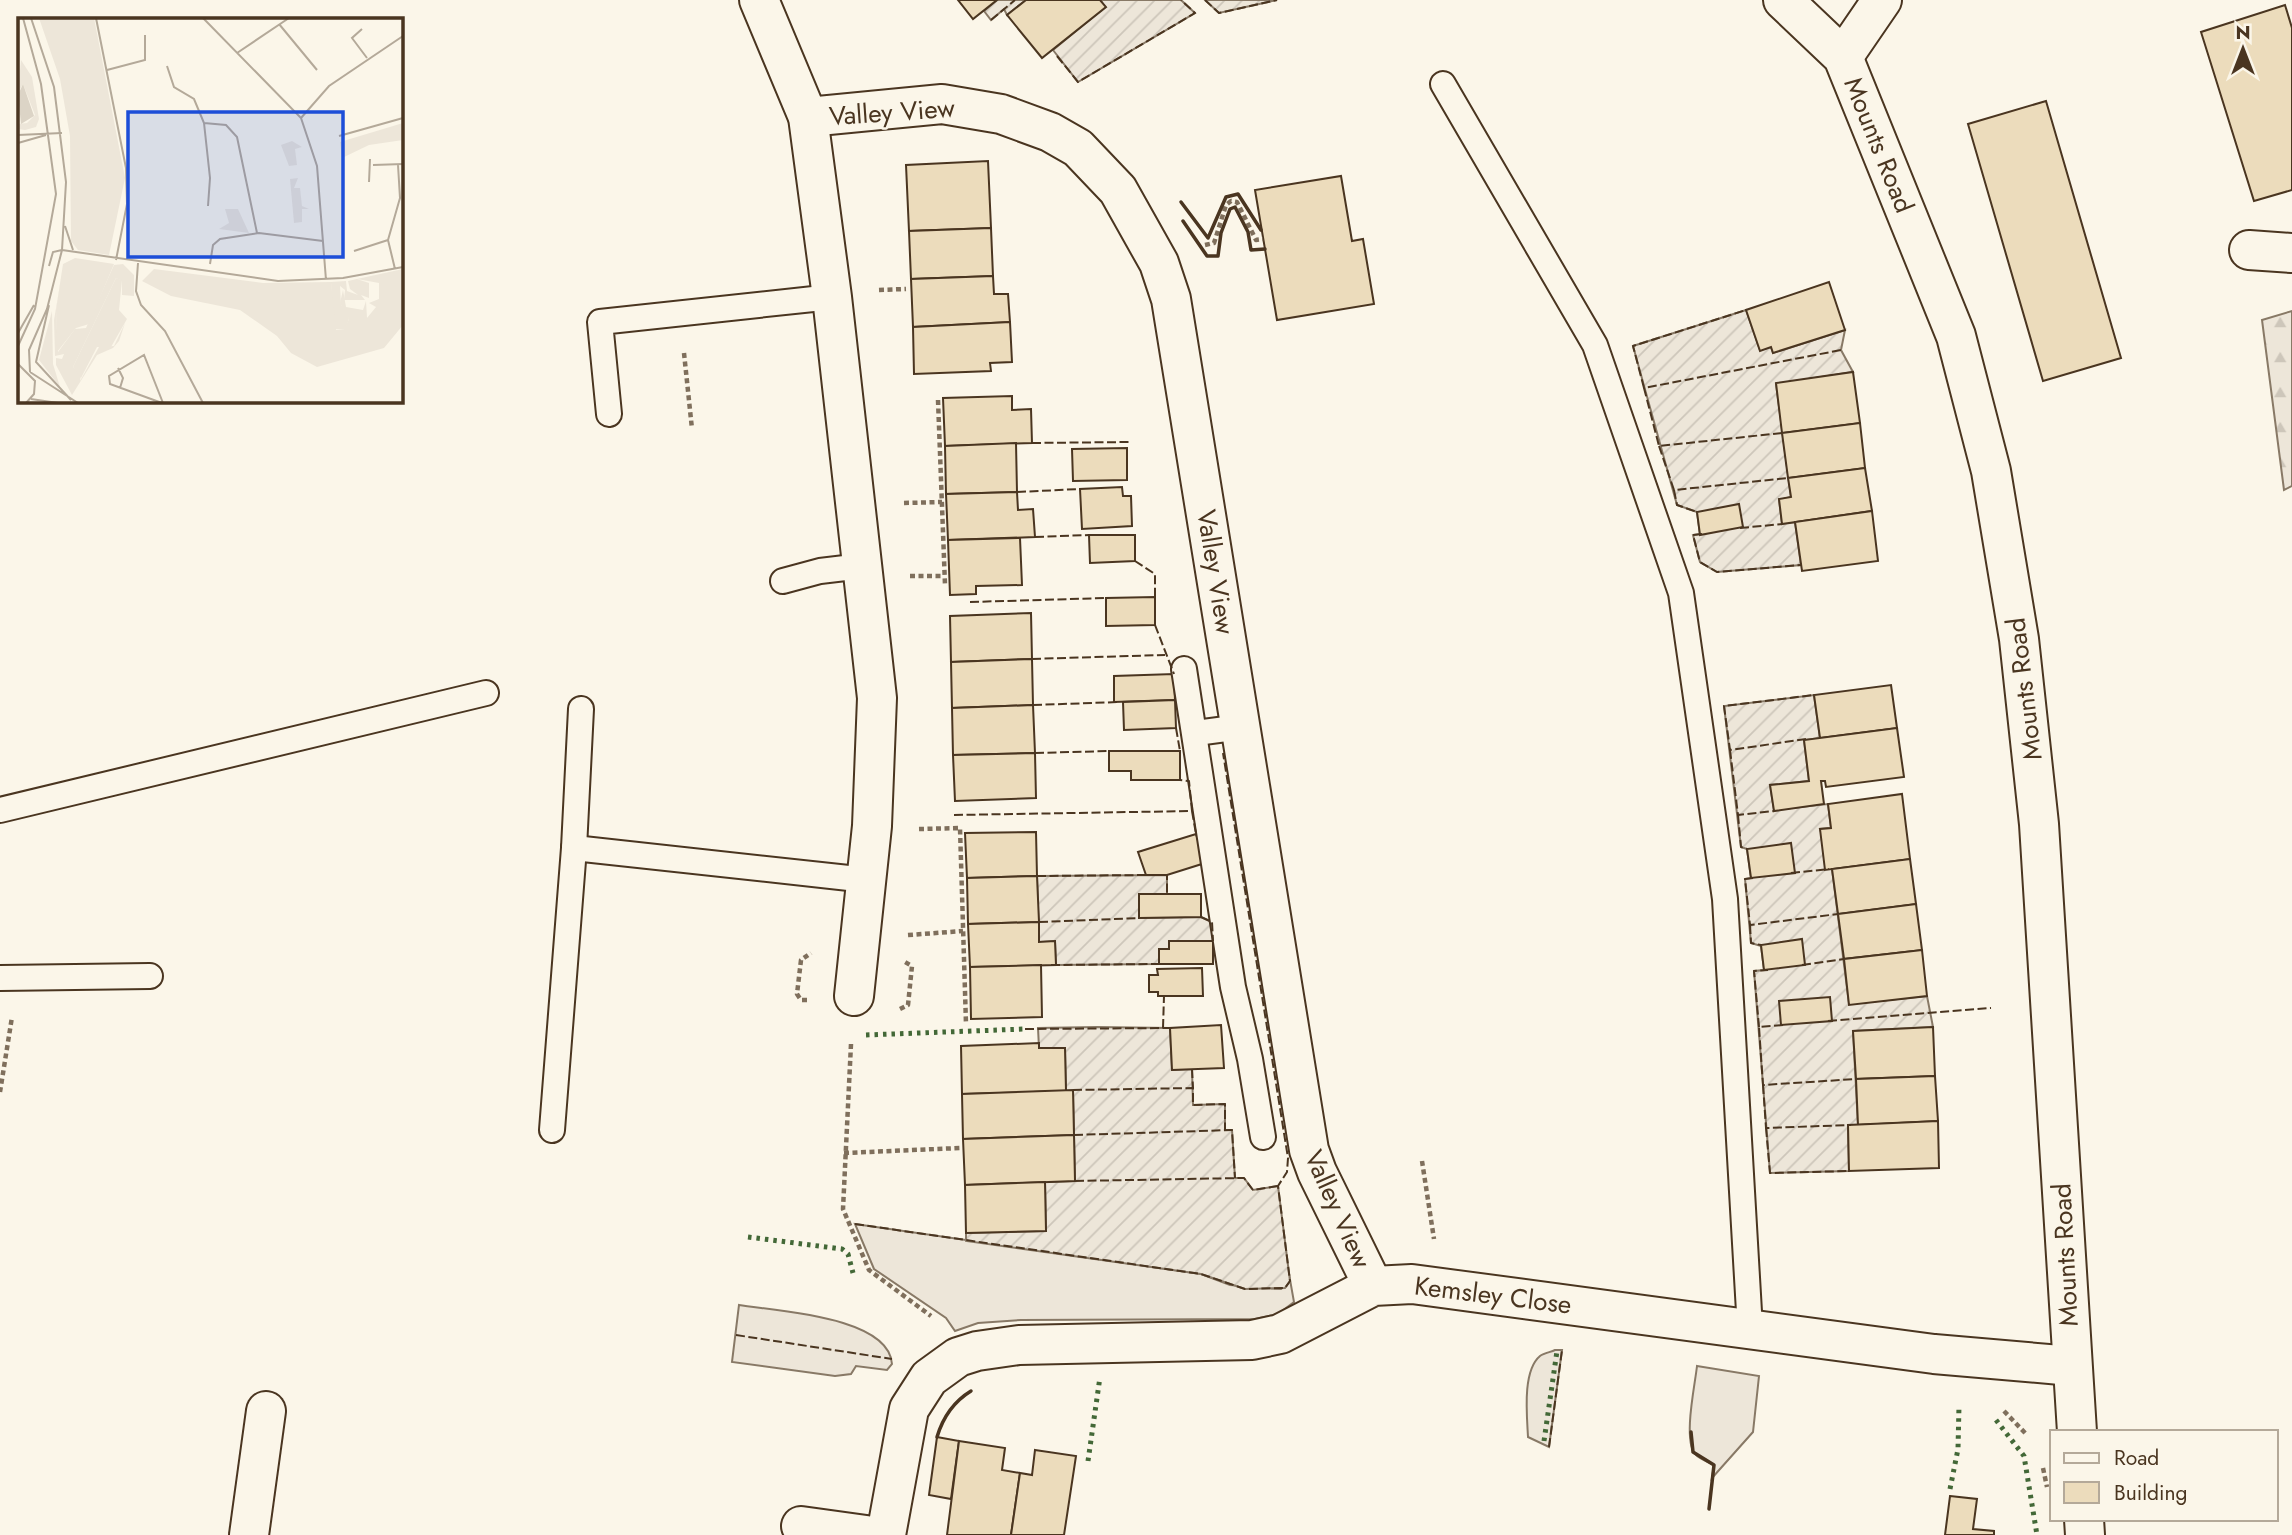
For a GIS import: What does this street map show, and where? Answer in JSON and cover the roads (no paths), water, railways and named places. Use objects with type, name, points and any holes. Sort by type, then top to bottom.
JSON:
[{"type":"street","name":"Valley View","points":[[759,0],[808,117],[832,297],[878,721],[867,880],[854,996]]},
{"type":"street","name":"Mounts Road","points":[[1783,0],[1843,57],[1956,336],[2000,516],[2019,639],[2039,824],[2077,1430]]},
{"type":"street","points":[[1843,57],[1882,0]]},
{"type":"street","name":"Valley View","points":[[808,117],[933,104],[1001,114],[1050,132],[1078,148],[1118,190],[1151,246],[1168,287],[1309,1150],[1317,1172],[1373,1286]]},
{"type":"street","points":[[2249,250],[2292,253]]},
{"type":"street","name":"Kemsley Close","points":[[886,1535],[909,1409],[929,1378],[958,1357],[977,1351],[1018,1345],[1269,1337],[1373,1286],[1412,1284],[1934,1354],[2072,1366]]},
{"type":"street","points":[[249,1535],[266,1411]]},
{"type":"street","points":[[800,1526],[866,1535]]},
{"type":"lane","points":[[1443,83],[1595,345],[1681,593],[1725,899],[1750,1329]]},
{"type":"lane","points":[[609,414],[600,322],[832,297]]},
{"type":"lane","points":[[783,581],[820,571],[862,566]]},
{"type":"lane","points":[[1184,669],[1196,733],[1233,987],[1250,1059],[1263,1137]]},
{"type":"lane","points":[[0,810],[486,693]]},
{"type":"lane","points":[[552,1130],[574,848],[581,709]]},
{"type":"lane","points":[[1196,733],[1241,727]]},
{"type":"lane","points":[[574,848],[867,880]]},
{"type":"lane","points":[[9,978],[150,976]]}]
